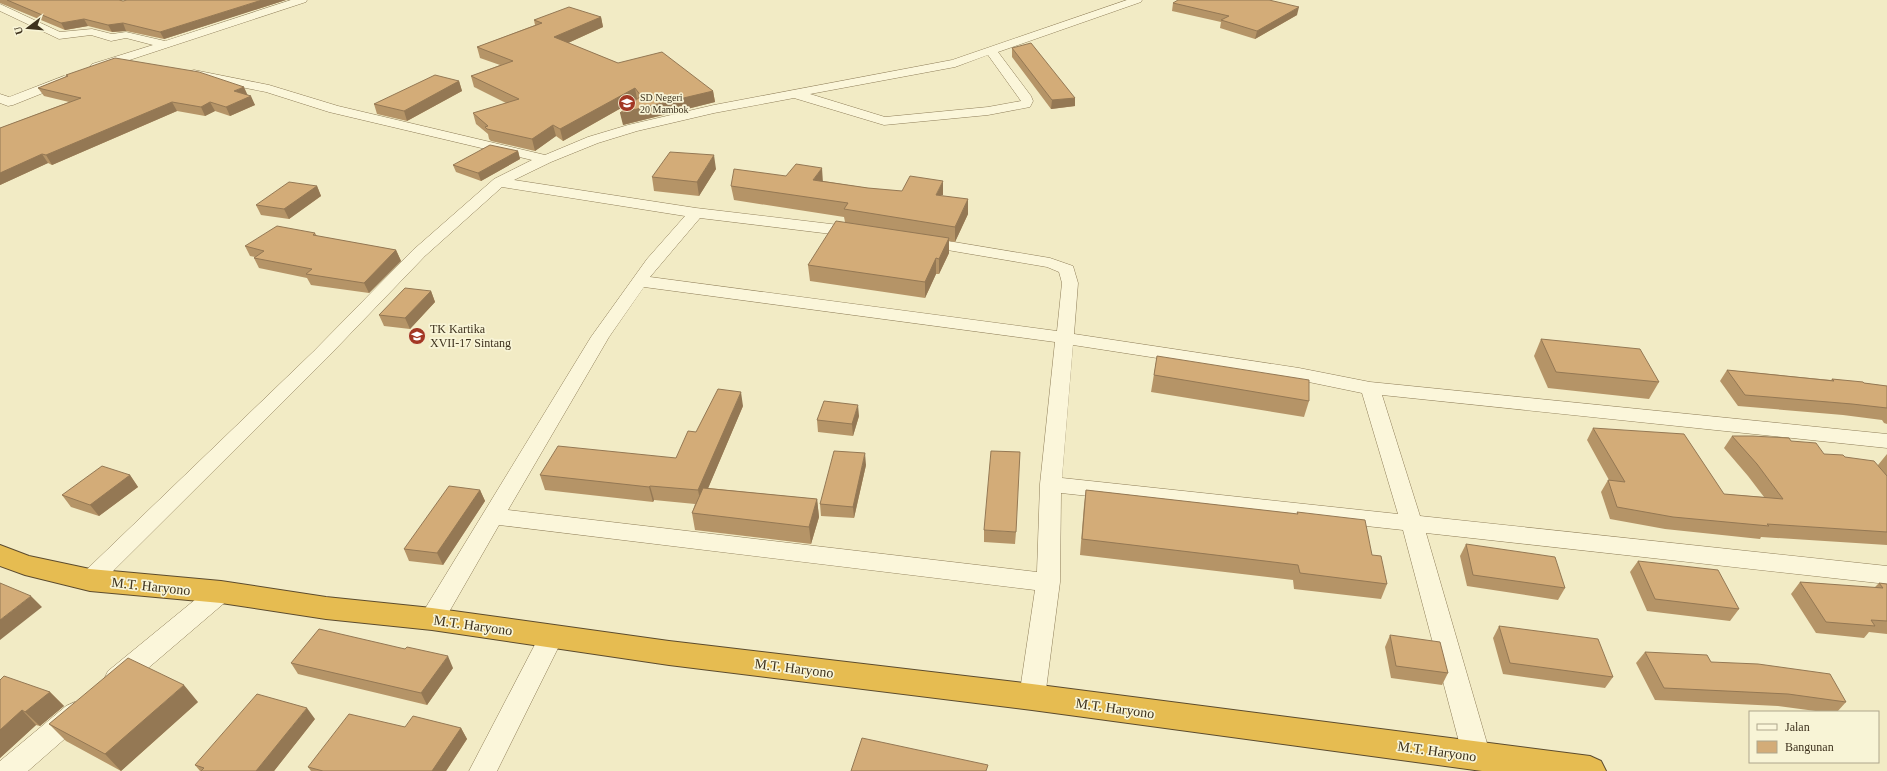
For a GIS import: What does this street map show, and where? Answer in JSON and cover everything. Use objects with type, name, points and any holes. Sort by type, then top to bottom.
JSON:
[{"type":"highway","name":"M.T. Haryono","points":[[0,555],[25,565],[90,580],[220,592],[326,608],[432,619],[677,654],[1032,697],[1590,771]]},
{"type":"street","points":[[87,71],[164,44],[302,0]]},
{"type":"street","points":[[90,580],[320,355],[419,253],[463,212],[499,182],[546,159],[592,140],[633,128],[714,109],[955,62],[1137,0]]},
{"type":"street","points":[[0,7],[59,36],[92,32],[110,38],[126,35],[164,44]]},
{"type":"street","points":[[792,94],[884,121],[988,110],[1025,104],[1027,101],[1025,96],[991,51]]},
{"type":"street","points":[[116,60],[146,66]]},
{"type":"street","points":[[184,72],[269,89],[334,109],[546,159]]},
{"type":"street","points":[[3,102],[72,76]]},
{"type":"street","points":[[499,182],[696,213],[870,235]]},
{"type":"street","points":[[432,619],[600,337],[653,262],[696,213]]},
{"type":"street","points":[[908,240],[1062,266],[1067,269],[1069,273],[1070,283],[1051,484],[1048,582],[1032,697]]},
{"type":"street","points":[[639,281],[1065,338],[1299,374],[1370,388],[1887,441]]},
{"type":"street","points":[[1370,388],[1412,524],[1477,757]]},
{"type":"street","points":[[1051,484],[1887,575]]},
{"type":"street","points":[[493,516],[1048,582]]},
{"type":"street","points":[[8,771],[220,592]]},
{"type":"street","points":[[483,771],[552,636]]},
{"type":"building","points":[[7,0],[262,0],[160,32],[123,23],[108,25],[84,19],[61,23]]},
{"type":"building","points":[[1178,0],[1269,0],[1299,7],[1257,31],[1221,20],[1229,16],[1173,3]]},
{"type":"building","points":[[569,7],[601,17],[554,37],[618,63],[662,52],[713,91],[620,113],[641,96],[635,88],[560,129],[553,125],[532,139],[487,129],[485,127],[488,126],[473,113],[519,99],[471,76],[513,61],[477,47],[542,23],[534,20]]},
{"type":"building","points":[[1031,43],[1075,98],[1052,100],[1012,48]]},
{"type":"building","points":[[115,58],[199,72],[244,87],[234,91],[251,96],[226,107],[210,102],[201,107],[172,102],[46,155],[42,154],[0,173],[0,128],[81,98],[38,88],[68,76],[66,75]]},
{"type":"building","points":[[435,75],[459,81],[404,111],[374,104]]},
{"type":"building","points":[[490,145],[518,151],[478,173],[453,165]]},
{"type":"building","points":[[670,152],[714,155],[697,182],[652,177]]},
{"type":"building","points":[[796,164],[822,168],[813,180],[868,188],[902,191],[910,176],[943,181],[936,195],[968,199],[955,227],[844,209],[848,203],[731,186],[734,169],[786,176]]},
{"type":"building","points":[[289,182],[317,186],[284,209],[256,205]]},
{"type":"building","points":[[836,221],[949,238],[939,259],[936,258],[925,282],[808,265]]},
{"type":"building","points":[[277,226],[315,233],[313,235],[396,250],[364,283],[306,274],[312,269],[254,258],[264,251],[245,246]]},
{"type":"building","points":[[405,288],[431,291],[405,318],[379,315]]},
{"type":"building","points":[[1541,339],[1640,349],[1659,382],[1556,372]]},
{"type":"building","points":[[1157,356],[1309,380],[1309,401],[1154,375]]},
{"type":"building","points":[[1727,370],[1834,381],[1832,379],[1863,382],[1887,386],[1887,408],[1745,395]]},
{"type":"building","points":[[718,389],[741,392],[698,490],[649,487],[540,475],[558,446],[676,458],[688,431],[696,432]]},
{"type":"building","points":[[824,401],[858,405],[852,424],[817,420]]},
{"type":"building","points":[[1593,428],[1684,434],[1724,494],[1783,499],[1757,464],[1732,436],[1789,438],[1791,441],[1816,443],[1824,454],[1843,455],[1845,457],[1874,461],[1887,476],[1887,532],[1767,524],[1769,526],[1673,517],[1617,507],[1608,480],[1625,482]]},
{"type":"building","points":[[834,451],[865,453],[853,507],[820,504]]},
{"type":"building","points":[[991,451],[1020,452],[1016,532],[984,530]]},
{"type":"building","points":[[102,466],[130,475],[90,505],[62,495]]},
{"type":"building","points":[[449,486],[480,490],[437,553],[404,549]]},
{"type":"building","points":[[703,488],[817,499],[809,527],[692,513]]},
{"type":"building","points":[[1086,490],[1365,520],[1372,555],[1381,556],[1387,584],[1300,573],[1298,565],[1082,539]]},
{"type":"building","points":[[1466,544],[1555,557],[1565,588],[1473,575]]},
{"type":"building","points":[[1638,561],[1718,570],[1739,609],[1655,599]]},
{"type":"building","points":[[1800,582],[1883,588],[1879,583],[1887,584],[1887,621],[1871,620],[1875,626],[1826,622]]},
{"type":"building","points":[[0,583],[31,596],[0,620]]},
{"type":"building","points":[[1499,626],[1598,639],[1613,677],[1510,663]]},
{"type":"building","points":[[319,629],[405,649],[407,647],[448,656],[421,693],[291,663]]},
{"type":"building","points":[[1390,635],[1440,642],[1448,673],[1396,666]]},
{"type":"building","points":[[1645,652],[1707,655],[1711,662],[1758,664],[1830,674],[1846,702],[1788,694],[1664,688]]},
{"type":"building","points":[[128,658],[184,685],[105,754],[49,724]]},
{"type":"building","points":[[4,676],[50,692],[25,712],[22,710],[0,730],[0,680]]},
{"type":"building","points":[[257,694],[307,708],[256,771],[201,771],[204,768],[195,765]]},
{"type":"building","points":[[349,714],[405,727],[413,716],[461,728],[432,771],[323,771],[308,767]]},
{"type":"building","points":[[862,738],[988,765],[986,771],[851,771]]},
{"type":"place","name":"SD Negeri 20 Mambok","points":[[627,103]]},
{"type":"place","name":"TK Kartika XVII-17 Sintang","points":[[417,336]]}]
